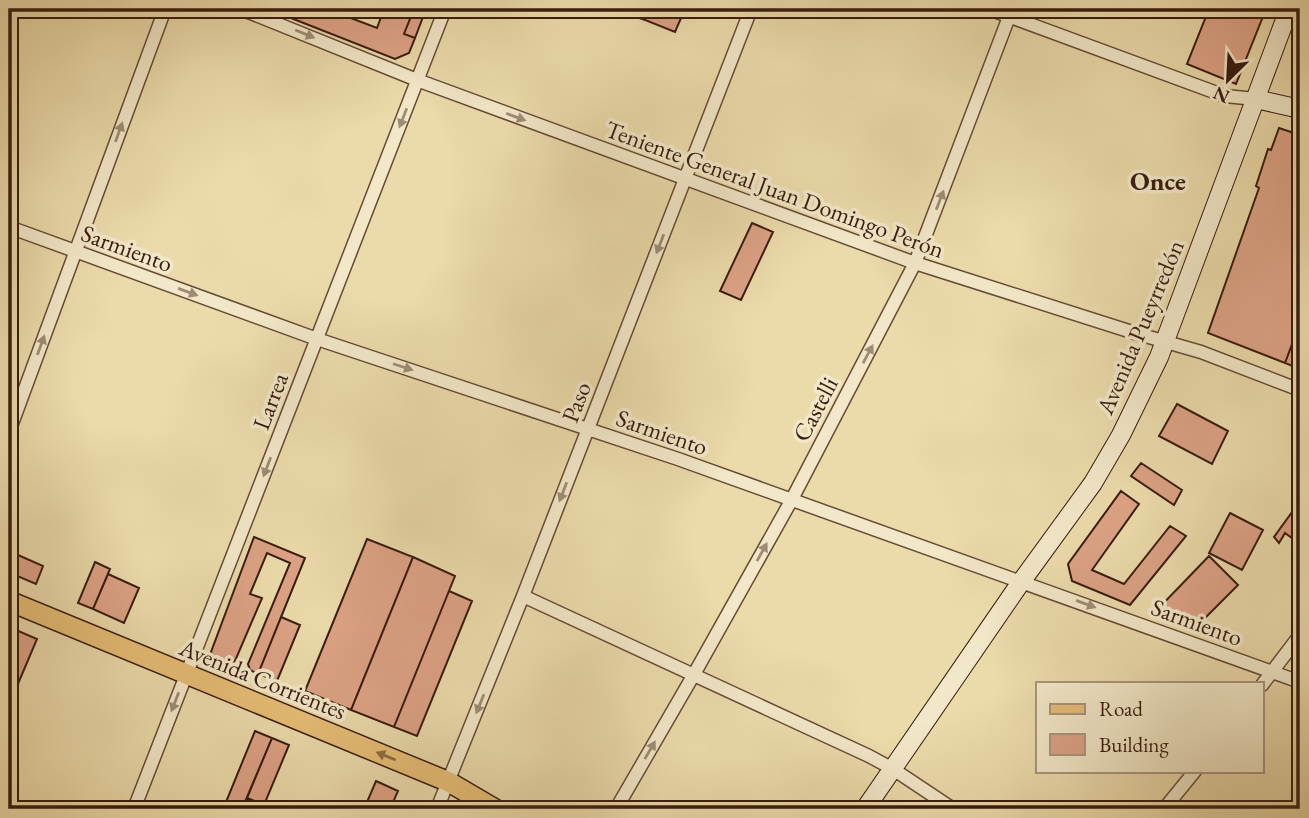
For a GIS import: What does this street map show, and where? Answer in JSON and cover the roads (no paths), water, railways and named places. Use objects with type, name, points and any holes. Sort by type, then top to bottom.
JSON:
[{"type":"main road","name":"Avenida Pueyrredón","points":[[865,809],[1099,474],[1135,409],[1165,342],[1289,9]]},
{"type":"main road","points":[[1256,99],[1300,109]]},
{"type":"main road","name":"Avenida Corrientes","points":[[9,601],[449,782],[495,809]]},
{"type":"street","points":[[9,432],[165,9]]},
{"type":"street","name":"Teniente General Juan Domingo Perón","points":[[241,9],[417,80],[915,263],[1201,352],[1300,390]]},
{"type":"street","name":"Larrea","points":[[134,809],[445,9]]},
{"type":"street","name":"Paso","points":[[437,809],[523,596],[751,9]]},
{"type":"street","points":[[989,9],[1011,13],[1225,96],[1256,99]]},
{"type":"street","name":"Castelli","points":[[615,809],[791,501],[915,263],[1011,13]]},
{"type":"street","name":"Sarmiento","points":[[9,227],[317,339],[678,459],[1300,682]]},
{"type":"street","points":[[523,596],[893,769],[953,809]]},
{"type":"street","points":[[1264,682],[1300,635]]},
{"type":"street","points":[[1164,809],[1194,772]]},
{"type":"district","name":"Once","points":[[1158,181]]}]
